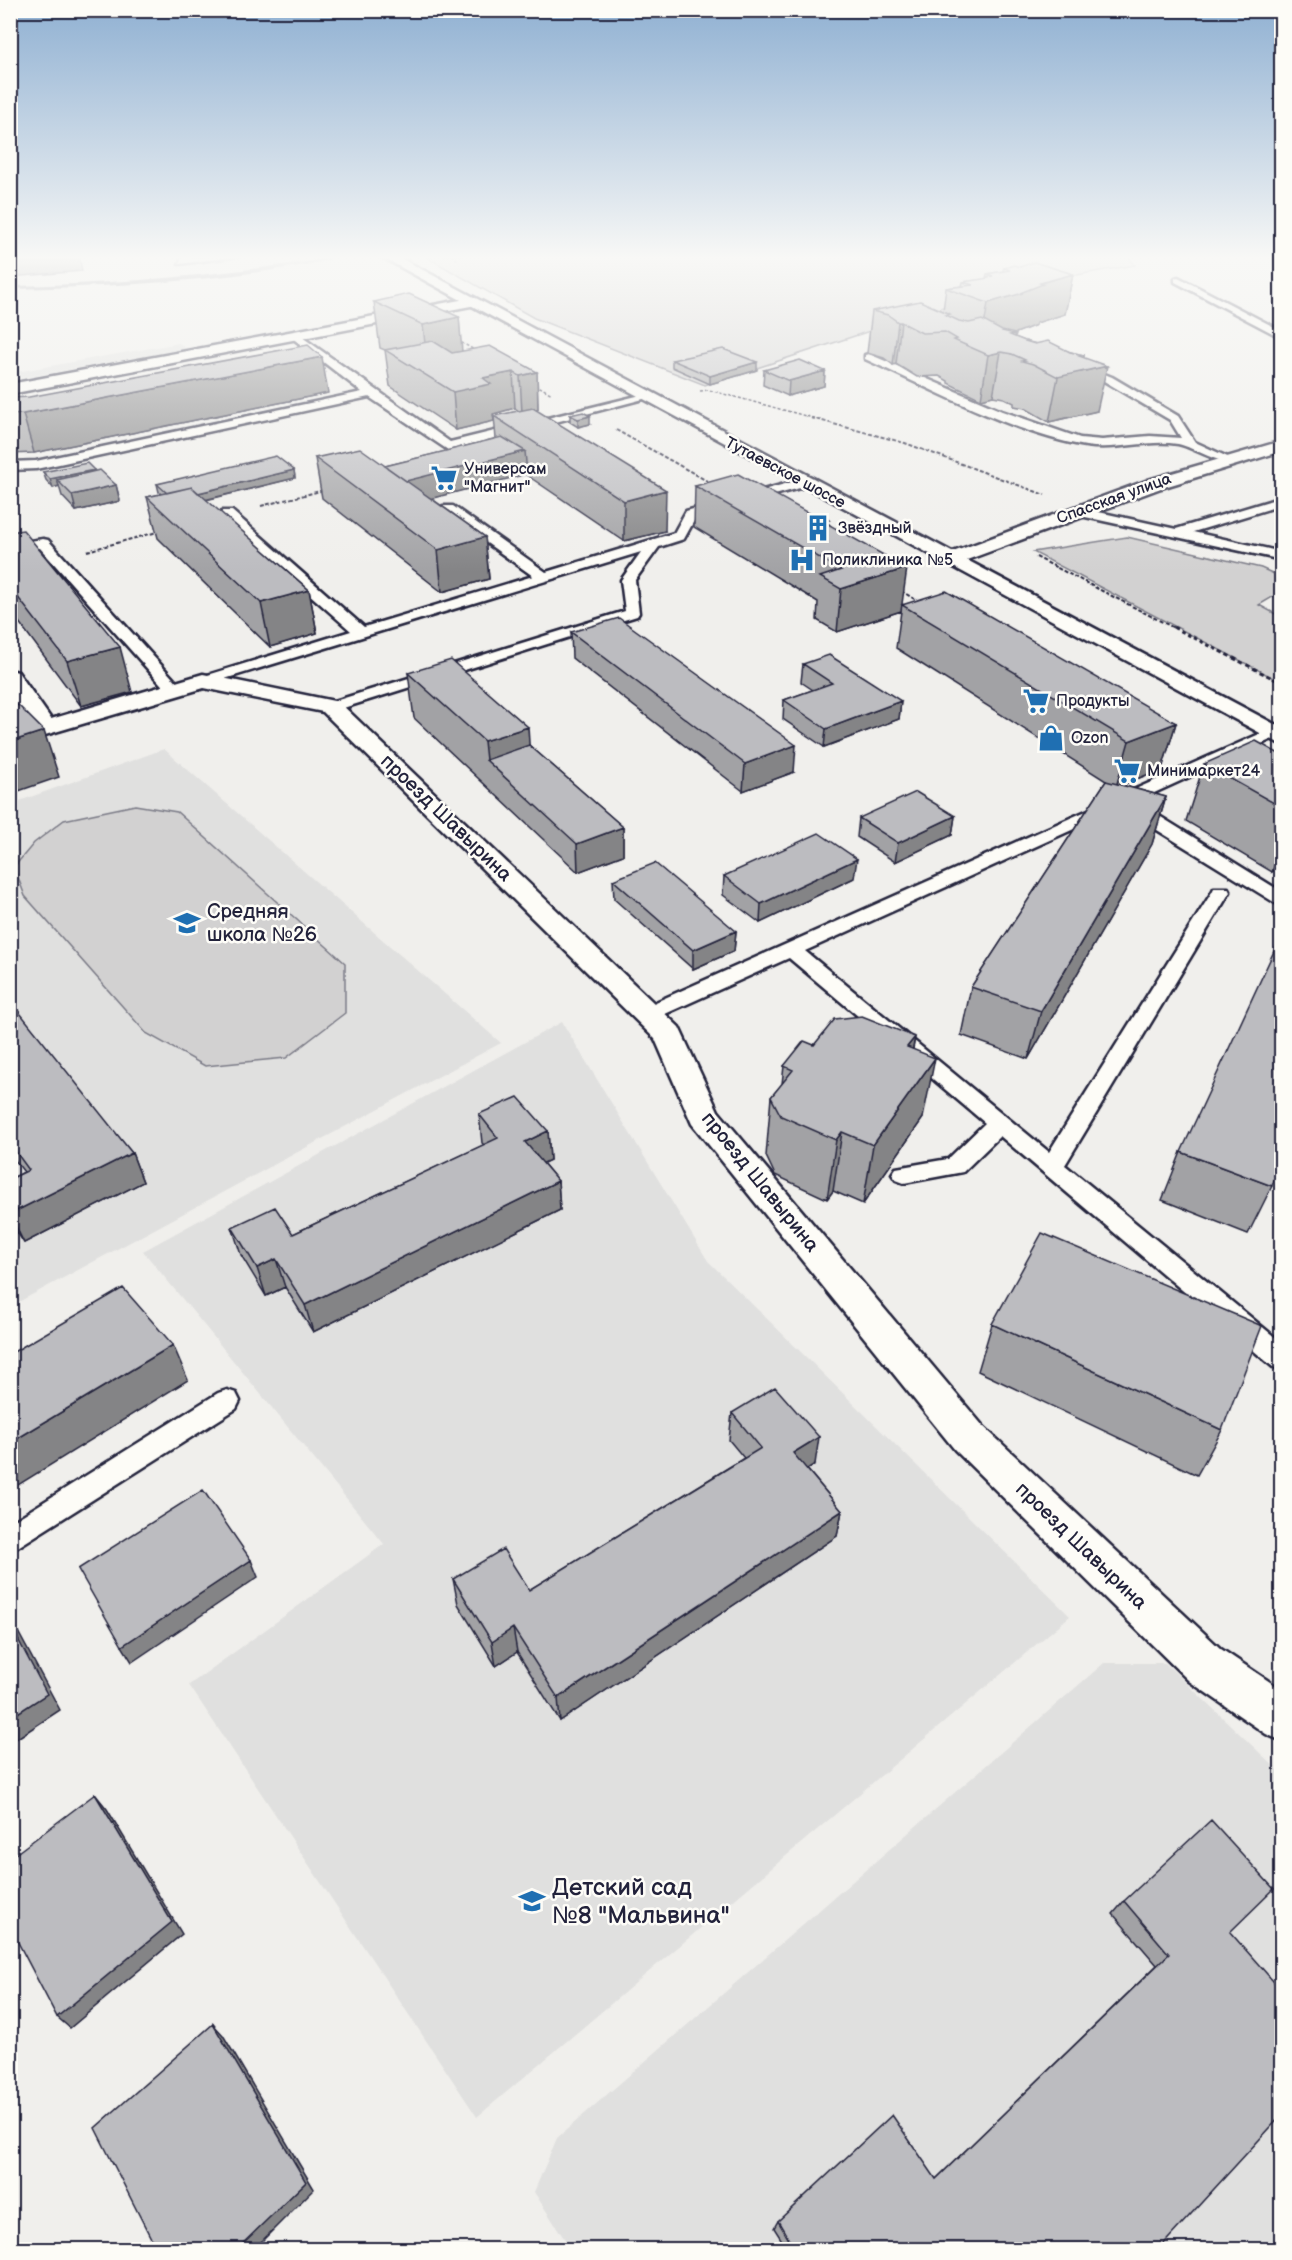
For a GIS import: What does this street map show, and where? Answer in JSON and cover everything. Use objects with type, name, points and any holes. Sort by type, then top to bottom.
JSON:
[{"type":"street","points":[[10,389],[161,360]]},
{"type":"street","name":"Тутаевское шоссе","points":[[578,360],[1277,735]]},
{"type":"street","name":"Спасская улица","points":[[949,560],[1004,541],[1080,510],[1226,459],[1281,446]]},
{"type":"street","points":[[10,676],[36,730],[188,685],[331,707]]},
{"type":"street","name":"проезд Шавырина","points":[[331,707],[668,1034],[704,1116],[969,1438],[1205,1665],[1281,1718]]},
{"type":"lane","points":[[321,360],[448,446],[584,412],[648,399]]},
{"type":"lane","points":[[876,360],[991,411],[1079,441],[1107,443],[1165,439],[1191,444],[1226,459]]},
{"type":"lane","points":[[1066,362],[1108,379],[1174,418],[1191,444]]},
{"type":"lane","points":[[10,466],[36,465],[370,393]]},
{"type":"lane","points":[[10,548],[42,543],[188,685],[679,536],[691,514],[803,483]]},
{"type":"lane","points":[[1176,534],[1281,501]]},
{"type":"lane","points":[[448,509],[543,577]]},
{"type":"lane","points":[[1080,510],[1176,534],[1281,556]]},
{"type":"lane","points":[[227,514],[361,632]]},
{"type":"lane","points":[[331,707],[632,614],[628,580],[654,544]]},
{"type":"lane","points":[[647,1014],[1122,800],[1277,735]]},
{"type":"lane","points":[[1122,800],[1281,902]]},
{"type":"lane","points":[[1052,1167],[1221,892]]},
{"type":"lane","points":[[790,949],[1281,1356]]},
{"type":"lane","points":[[904,1174],[955,1166],[999,1123]]},
{"type":"lane","points":[[10,1539],[227,1401]]},
{"type":"path","points":[[533,383],[740,500]]},
{"type":"path","points":[[648,399],[709,390],[905,443],[1080,510]]},
{"type":"path","points":[[1004,541],[1281,682]]},
{"type":"path","points":[[896,588],[926,605]]},
{"type":"shaded area","points":[[81,360],[121,360],[11,380],[11,373]]},
{"type":"shaded area","points":[[642,360],[780,360],[705,385]]},
{"type":"shaded area","points":[[1127,537],[1261,568],[1281,577],[1281,592],[1259,605],[1281,617],[1281,682],[1033,552]]},
{"type":"shaded area","name":"Средняя школа №26","points":[[164,749],[501,1043],[11,1306],[11,804]]},
{"type":"shaded area","points":[[135,805],[177,812],[345,963],[345,1013],[286,1058],[205,1066],[146,1033],[25,896],[14,867],[34,843],[64,820]]},
{"type":"shaded area","name":"Детский сад №8 \"Мальвина\"","points":[[562,1022],[708,1261],[1070,1616],[477,2117],[189,1685],[384,1544],[143,1251]]},
{"type":"shaded area","name":"Детский сад №8 \"Мальвина\"","points":[[1104,1663],[1165,1663],[1281,1773],[1281,2249],[571,2249],[534,2192],[557,2138]]},
{"type":"building","points":[[225,360],[304,360],[10,415],[10,398],[29,397]]},
{"type":"building","points":[[402,360],[516,360],[537,372],[520,376],[513,372],[483,378],[491,384],[453,392]]},
{"type":"building","points":[[673,360],[757,362],[710,376]]},
{"type":"building","points":[[801,360],[825,371],[789,381],[764,370]]},
{"type":"building","points":[[1092,360],[1107,366],[1058,377],[1022,361]]},
{"type":"building","points":[[533,408],[666,490],[624,501],[494,416]]},
{"type":"building","points":[[583,412],[590,416],[578,419],[570,415]]},
{"type":"building","points":[[502,437],[525,451],[406,481],[385,466]]},
{"type":"building","points":[[360,448],[485,537],[438,550],[315,458]]},
{"type":"building","points":[[276,456],[294,470],[198,493],[192,487],[167,493],[157,484]]},
{"type":"building","points":[[87,463],[94,470],[50,479],[43,472]]},
{"type":"building","points":[[100,470],[116,485],[72,495],[57,480]]},
{"type":"building","points":[[738,474],[907,568],[841,589],[820,577],[841,570],[695,486]]},
{"type":"building","points":[[192,487],[309,590],[261,603],[147,497]]},
{"type":"building","points":[[821,515],[829,520],[823,521],[815,517]]},
{"type":"building","points":[[23,530],[120,647],[67,661],[10,587],[10,532]]},
{"type":"building","points":[[946,591],[1176,723],[1129,741],[902,605]]},
{"type":"building","points":[[619,618],[796,745],[745,764],[571,632]]},
{"type":"building","points":[[829,655],[901,701],[826,729],[784,700],[832,683],[803,664]]},
{"type":"building","points":[[451,660],[528,727],[484,741],[408,673]]},
{"type":"building","points":[[18,705],[44,731],[10,742],[10,708]]},
{"type":"building","points":[[1256,741],[1281,755],[1281,807],[1204,764]]},
{"type":"building","points":[[529,745],[623,827],[577,844],[486,760]]},
{"type":"building","points":[[1106,781],[1166,797],[1041,1011],[971,987]]},
{"type":"building","points":[[916,792],[955,816],[898,843],[859,818]]},
{"type":"building","points":[[819,833],[857,859],[761,904],[724,876]]},
{"type":"building","points":[[655,863],[736,931],[693,950],[613,880]]},
{"type":"building","points":[[1281,936],[1281,1161],[1272,1186],[1181,1152]]},
{"type":"building","points":[[16,1008],[132,1153],[10,1214],[10,1179],[29,1170],[10,1144],[10,1010]]},
{"type":"building","points":[[862,1016],[915,1037],[907,1047],[935,1058],[873,1145],[842,1132],[836,1140],[781,1116],[771,1097],[793,1070],[784,1066],[804,1041],[814,1045],[835,1019]]},
{"type":"building","points":[[518,1097],[548,1131],[525,1142],[558,1181],[305,1305],[276,1259],[257,1268],[232,1227],[275,1207],[293,1234],[498,1138],[479,1114]]},
{"type":"building","points":[[1042,1233],[1262,1326],[1222,1430],[992,1324]]},
{"type":"building","points":[[123,1288],[173,1345],[10,1443],[10,1354]]},
{"type":"building","points":[[775,1387],[819,1437],[793,1453],[842,1511],[558,1698],[513,1628],[492,1642],[453,1579],[503,1549],[529,1590],[761,1448],[732,1413]]},
{"type":"building","points":[[203,1490],[251,1560],[122,1646],[78,1569]]},
{"type":"building","points":[[10,1624],[47,1694],[10,1718]]},
{"type":"building","points":[[95,1794],[172,1922],[57,2017],[10,1927],[10,1858]]},
{"type":"building","points":[[1211,1820],[1274,1889],[1230,1932],[1281,1990],[1281,2116],[1158,2250],[795,2250],[778,2221],[892,2115],[936,2179],[1169,1954],[1124,1901]]},
{"type":"building","points":[[213,2024],[306,2182],[236,2250],[157,2250],[95,2128]]},
{"type":"place","name":"Универсам \"Магнит\"","points":[[444,478]]},
{"type":"place","name":"Звёздный","points":[[818,528]]},
{"type":"place","name":"Поликлиника №5","points":[[802,560]]},
{"type":"place","name":"Продукты","points":[[1036,701]]},
{"type":"place","name":"Ozon","points":[[1051,738]]},
{"type":"place","name":"Минимаркет24","points":[[1127,771]]},
{"type":"place","name":"Средняя школа №26","points":[[187,923]]},
{"type":"place","name":"Детский сад №8 \"Мальвина\"","points":[[532,1901]]}]
